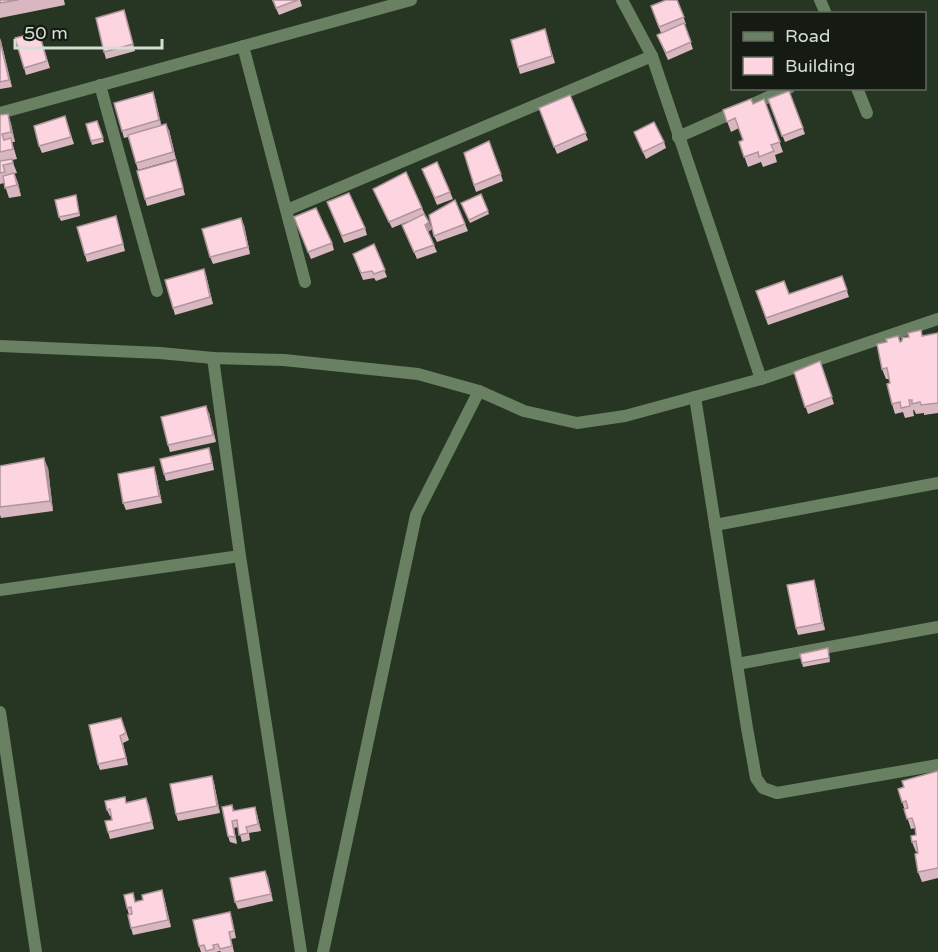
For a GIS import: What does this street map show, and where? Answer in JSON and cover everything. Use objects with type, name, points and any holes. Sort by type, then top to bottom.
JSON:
[{"type":"street","points":[[0,113],[411,0]]},
{"type":"street","points":[[622,0],[651,56],[761,379]]},
{"type":"street","points":[[243,46],[305,282]]},
{"type":"street","points":[[287,210],[651,56]]},
{"type":"street","points":[[100,86],[157,291]]},
{"type":"street","points":[[678,137],[784,90]]},
{"type":"street","points":[[858,90],[867,113]]},
{"type":"street","points":[[0,346],[284,360],[418,374],[479,391],[524,411],[576,423],[625,416],[761,379],[938,319]]},
{"type":"street","points":[[213,358],[240,556],[301,952]]},
{"type":"street","points":[[323,952],[416,515],[479,391]]},
{"type":"street","points":[[695,397],[756,778],[763,788],[777,793],[938,765]]},
{"type":"street","points":[[715,525],[938,483]]},
{"type":"street","points":[[0,590],[240,556]]},
{"type":"street","points":[[737,664],[938,627]]},
{"type":"street","points":[[0,712],[36,952]]},
{"type":"building","points":[[0,0],[18,0],[0,3]]},
{"type":"building","points":[[273,0],[298,0],[276,8]]},
{"type":"building","points":[[666,0],[677,0],[684,17],[659,27],[651,6]]},
{"type":"building","points":[[124,10],[133,44],[104,52],[96,18]]},
{"type":"building","points":[[684,23],[691,42],[666,53],[657,35]]},
{"type":"building","points":[[545,29],[552,56],[518,67],[511,40]]},
{"type":"building","points":[[39,32],[47,61],[24,68],[15,38]]},
{"type":"building","points":[[0,40],[9,80],[0,82]]},
{"type":"building","points":[[789,91],[803,128],[782,136],[768,99]]},
{"type":"building","points":[[153,92],[159,120],[122,131],[114,103]]},
{"type":"building","points":[[570,95],[586,133],[554,147],[539,108]]},
{"type":"building","points":[[751,99],[753,104],[764,99],[780,142],[771,145],[774,151],[759,157],[758,152],[744,157],[739,142],[743,140],[735,118],[727,122],[723,110]]},
{"type":"building","points":[[8,114],[11,132],[2,134],[4,140],[11,138],[13,149],[0,152],[0,115]]},
{"type":"building","points":[[65,116],[71,137],[39,146],[34,126]]},
{"type":"building","points":[[97,121],[103,138],[91,141],[86,124]]},
{"type":"building","points":[[654,122],[664,142],[643,152],[634,132]]},
{"type":"building","points":[[166,124],[173,152],[136,163],[128,135]]},
{"type":"building","points":[[489,141],[501,174],[474,185],[464,153]]},
{"type":"building","points":[[12,159],[13,163],[3,165],[5,172],[0,173],[0,161]]},
{"type":"building","points":[[176,160],[183,188],[145,199],[137,171]]},
{"type":"building","points":[[437,162],[450,192],[435,198],[422,169]]},
{"type":"building","points":[[406,172],[422,208],[389,222],[373,189]]},
{"type":"building","points":[[14,173],[17,185],[5,188],[3,176]]},
{"type":"building","points":[[349,193],[365,228],[342,236],[327,202]]},
{"type":"building","points":[[481,194],[488,211],[469,220],[461,203]]},
{"type":"building","points":[[76,195],[79,213],[59,217],[55,200]]},
{"type":"building","points":[[455,200],[465,224],[434,236],[429,215]]},
{"type":"building","points":[[316,208],[332,243],[308,252],[294,217]]},
{"type":"building","points":[[424,214],[429,222],[425,225],[434,245],[414,252],[402,225]]},
{"type":"building","points":[[116,216],[123,244],[85,255],[77,227]]},
{"type":"building","points":[[241,218],[248,247],[210,257],[202,229]]},
{"type":"building","points":[[374,244],[385,270],[374,274],[372,271],[361,273],[353,254]]},
{"type":"building","points":[[204,269],[210,297],[173,308],[165,280]]},
{"type":"building","points":[[842,276],[847,290],[766,318],[756,291],[784,281],[789,294]]},
{"type":"building","points":[[921,330],[922,336],[938,333],[938,403],[921,405],[920,402],[912,404],[912,400],[909,400],[910,406],[901,408],[900,402],[892,404],[887,384],[890,383],[887,368],[882,369],[877,344],[898,336],[900,342],[902,338],[909,337],[908,333]]},
{"type":"building","points":[[820,361],[832,397],[805,407],[794,372]]},
{"type":"building","points":[[206,406],[213,435],[168,445],[161,417]]},
{"type":"building","points":[[209,448],[212,463],[164,474],[160,459]]},
{"type":"building","points":[[44,458],[50,501],[0,507],[0,466]]},
{"type":"building","points":[[154,467],[159,496],[123,503],[118,474]]},
{"type":"building","points":[[814,580],[822,623],[796,628],[787,585]]},
{"type":"building","points":[[828,648],[829,658],[802,663],[800,654]]},
{"type":"building","points":[[121,718],[126,733],[120,736],[126,758],[98,764],[89,725]]},
{"type":"building","points":[[938,771],[938,868],[918,872],[915,854],[918,853],[916,841],[912,842],[911,836],[916,835],[915,827],[912,818],[907,819],[904,809],[908,808],[906,801],[902,802],[898,789],[904,787],[902,781]]},
{"type":"building","points":[[212,776],[217,806],[176,814],[170,784]]},
{"type":"building","points":[[125,797],[126,803],[146,798],[152,822],[108,832],[105,821],[112,820],[110,809],[107,810],[105,801]]},
{"type":"building","points":[[232,805],[233,811],[255,807],[258,824],[246,827],[248,833],[239,835],[237,820],[232,821],[235,837],[228,836],[222,807]]},
{"type":"building","points":[[265,871],[271,894],[235,902],[230,878]]},
{"type":"building","points":[[162,890],[168,920],[131,928],[128,915],[132,914],[131,907],[127,908],[124,895],[133,893],[135,902],[143,900],[142,895]]},
{"type":"building","points":[[230,912],[234,931],[229,932],[232,946],[220,949],[218,944],[213,945],[214,949],[206,951],[204,945],[199,946],[193,920]]}]
